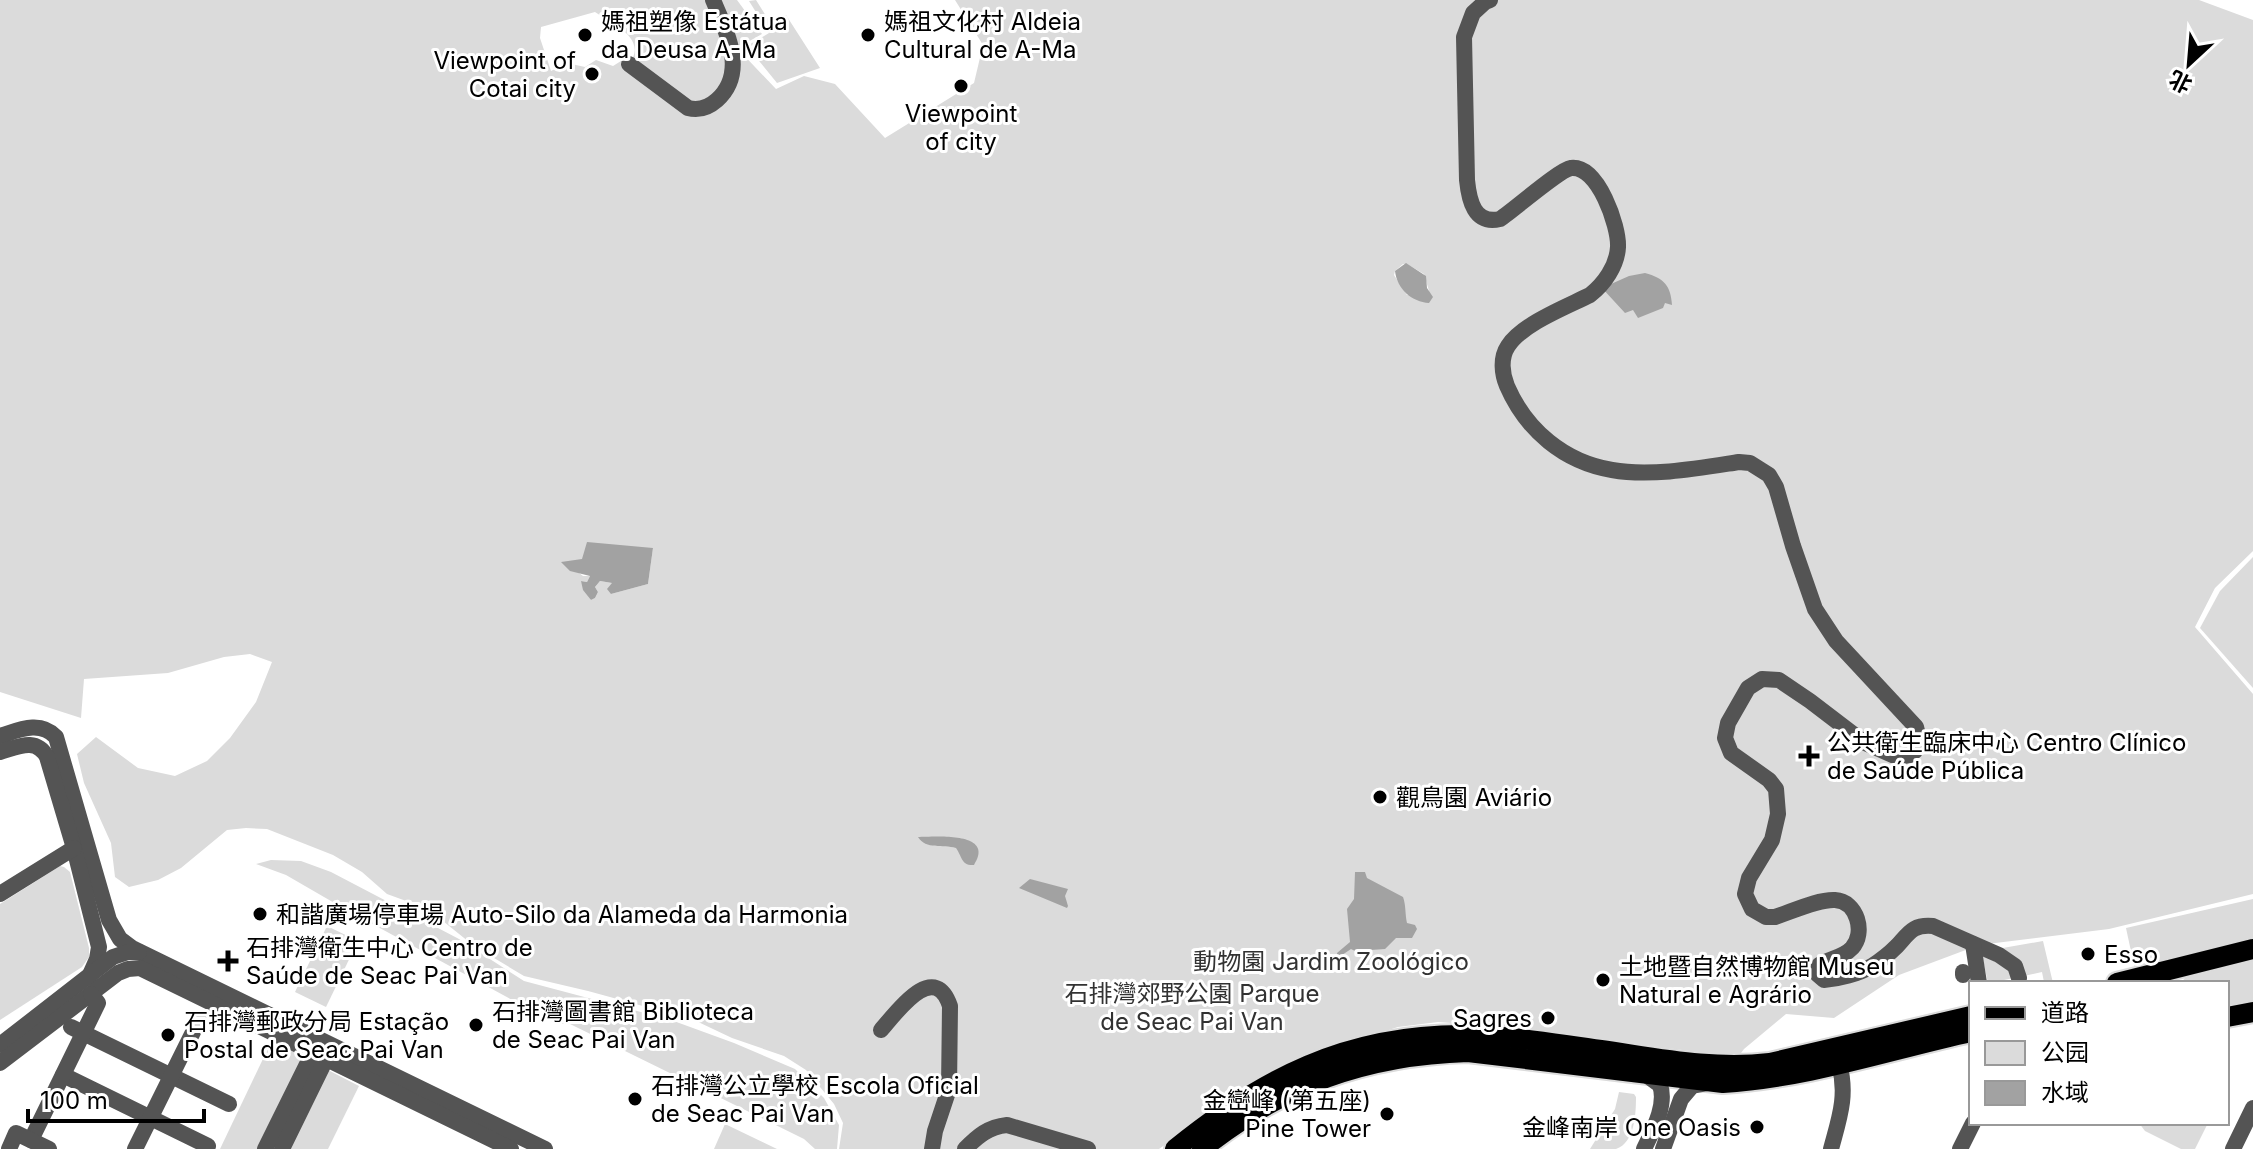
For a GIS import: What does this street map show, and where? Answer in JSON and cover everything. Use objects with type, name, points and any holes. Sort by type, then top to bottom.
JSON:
[{"type":"main road","points":[[2131,981],[2174,975],[2253,949]]},
{"type":"main road","points":[[1175,1149],[1228,1107],[1273,1081],[1328,1057],[1401,1039],[1465,1035],[1512,1038],[1700,1065],[1747,1066],[1969,1016]]},
{"type":"main road","points":[[1202,1149],[1261,1107],[1304,1085],[1388,1059],[1427,1053],[1468,1052],[1538,1059],[1709,1083],[1752,1081],[1969,1032]]},
{"type":"street","points":[[629,64],[688,108],[700,110],[720,98],[732,76],[733,57],[730,40],[713,0]]},
{"type":"street","points":[[1490,0],[1473,13],[1464,37],[1470,203],[1475,212],[1488,220],[1500,219],[1567,169],[1574,168],[1588,172],[1593,178],[1617,229],[1616,256],[1598,289],[1525,329],[1506,347],[1503,355],[1505,380],[1518,408],[1542,438],[1592,466],[1645,473],[1739,462],[1760,468],[1769,475],[1776,487],[1815,609],[1836,641],[1901,709],[1918,733],[1915,751],[1897,757],[1865,743],[1779,680],[1762,679],[1748,688],[1726,730],[1727,746],[1737,759],[1769,780],[1776,789],[1778,814],[1772,840],[1746,885],[1747,902],[1766,917],[1834,900],[1849,905],[1855,911],[1859,933],[1857,941],[1846,953],[1819,965],[1817,974],[1824,980],[1872,966],[1896,948],[1907,932],[1924,925],[1933,926],[1999,955],[2015,966],[2019,978]]},
{"type":"street","points":[[0,736],[38,727],[56,737],[109,920],[120,939],[511,1149]]},
{"type":"street","points":[[0,752],[27,744],[42,749],[74,848],[99,947],[90,986],[98,1003],[77,1030],[42,1146],[16,1133],[9,1149]]},
{"type":"street","points":[[0,894],[74,848]]},
{"type":"street","points":[[1968,977],[1973,944]]},
{"type":"street","points":[[0,1063],[90,986],[117,955],[140,952]]},
{"type":"street","points":[[0,1045],[90,986],[128,969],[140,968],[545,1149]]},
{"type":"street","points":[[881,1030],[917,991],[931,988],[948,999],[949,1089],[932,1149]]},
{"type":"street","points":[[135,1149],[199,1020]]},
{"type":"street","points":[[77,1030],[229,1104]]},
{"type":"street","points":[[265,1149],[323,1049]]},
{"type":"street","points":[[282,1149],[323,1049]]},
{"type":"street","points":[[1831,1149],[1844,1087],[1839,1064]]},
{"type":"street","points":[[1644,1149],[1662,1096],[1660,1085],[1645,1074]]},
{"type":"street","points":[[63,1075],[208,1146]]},
{"type":"street","points":[[1663,1149],[1681,1099],[1692,1086],[1709,1083]]},
{"type":"street","points":[[2233,1149],[2253,1108]]},
{"type":"street","points":[[965,1149],[982,1133],[1007,1125],[1088,1149]]},
{"type":"street","points":[[1960,1149],[1972,1125]]},
{"type":"green space","points":[[0,0],[737,0],[762,34],[737,48],[776,89],[804,76],[835,84],[885,138],[974,83],[983,45],[955,0],[2199,0],[2253,20],[2253,551],[2215,588],[2195,627],[2253,694],[2253,894],[2109,929],[1979,945],[1899,975],[1834,1018],[1786,1014],[1738,1057],[1438,1022],[1398,1027],[1311,1055],[1204,1117],[1159,1149],[839,1149],[843,1123],[834,1104],[806,1070],[784,1056],[732,1038],[694,1020],[524,976],[474,946],[428,909],[387,894],[362,872],[333,855],[267,829],[227,830],[181,868],[158,880],[129,887],[115,877],[111,843],[84,783],[77,754],[96,737],[138,768],[175,776],[207,761],[230,738],[256,702],[272,662],[250,654],[224,657],[168,673],[84,679],[81,718],[0,692]],"holes":[[[595,12],[632,39],[635,47],[629,64],[621,61],[613,66],[596,60],[585,67],[567,63],[551,71],[540,38],[541,27]],[[1407,264],[1424,274],[1429,291],[1407,295],[1394,275],[1395,271]],[[653,548],[648,584],[611,594],[612,583],[600,581],[595,587],[598,592],[591,600],[581,581],[587,582],[590,576],[578,572],[582,559]]]},
{"type":"green space","points":[[756,0],[771,24],[786,15],[820,68],[777,83],[747,46],[769,33],[749,1]]},
{"type":"green space","points":[[2253,557],[2253,688],[2200,628],[2220,591]]},
{"type":"green space","points":[[271,860],[301,861],[331,872],[459,939],[524,981],[671,1020],[795,1069],[824,1098],[839,1125],[837,1149],[815,1149],[804,1139],[570,1024],[557,1024],[547,1019],[286,875],[256,864]]},
{"type":"green space","points":[[60,866],[70,872],[89,957],[82,967],[0,1020],[0,904]]},
{"type":"green space","points":[[2253,899],[2253,941],[2135,970],[2126,928]]},
{"type":"green space","points":[[327,926],[358,941],[326,1007],[295,992]]},
{"type":"green space","points":[[2043,941],[2053,981],[2044,981],[2042,972],[2024,976],[1997,949]]},
{"type":"green space","points":[[1982,955],[2009,969],[2014,978],[1999,981],[1988,981]]},
{"type":"green space","points":[[2253,956],[2253,1003],[2229,1007],[2229,981],[2183,981],[2191,970]]},
{"type":"green space","points":[[272,1040],[304,1056],[258,1149],[220,1149]]},
{"type":"green space","points":[[328,1070],[359,1086],[328,1149],[289,1149]]},
{"type":"green space","points":[[1619,1092],[1636,1097],[1631,1134],[1616,1149],[1590,1149],[1615,1109]]},
{"type":"green space","points":[[725,1124],[777,1149],[714,1149]]},
{"type":"green space","points":[[2140,1125],[2207,1125],[2195,1149],[2181,1149],[2145,1131]]},
{"type":"water","points":[[1406,263],[1426,276],[1427,288],[1433,297],[1429,303],[1411,297],[1402,289],[1395,271]]},
{"type":"water","points":[[1645,273],[1665,284],[1672,305],[1665,303],[1663,308],[1638,318],[1633,310],[1625,313],[1602,288],[1629,276]]},
{"type":"water","points":[[587,542],[653,548],[648,584],[611,594],[607,589],[612,583],[600,581],[595,587],[598,592],[591,600],[583,590],[581,581],[587,582],[590,576],[570,571],[561,562],[582,559]]},
{"type":"water","points":[[918,837],[960,838],[977,846],[979,854],[974,865],[970,865],[964,862],[956,848],[925,844]]},
{"type":"water","points":[[1355,872],[1365,872],[1367,878],[1403,897],[1407,923],[1415,925],[1417,929],[1412,938],[1396,938],[1385,949],[1351,949],[1342,955],[1348,963],[1340,971],[1334,971],[1337,953],[1350,942],[1347,909],[1354,899]]},
{"type":"water","points":[[1030,879],[1068,889],[1065,896],[1067,908],[1019,888]]},
{"type":"place","name":"媽祖塑像 Estátua da Deusa A-Ma","points":[[585,35]]},
{"type":"place","name":"媽祖文化村 Aldeia Cultural de A-Ma","points":[[868,35]]},
{"type":"place","name":"Viewpoint of Cotai city","points":[[592,74]]},
{"type":"place","name":"Viewpoint of city","points":[[961,86]]},
{"type":"place","name":"公共衛生臨床中心 Centro Clínico de Saúde Pública","points":[[1809,756]]},
{"type":"place","name":"觀鳥園 Aviário","points":[[1380,797]]},
{"type":"place","name":"和諧廣場停車場 Auto-Silo da Alameda da Harmonia","points":[[260,914]]},
{"type":"place","name":"Esso","points":[[2088,954]]},
{"type":"place","name":"石排灣衛生中心 Centro de Saúde de Seac Pai Van","points":[[228,961]]},
{"type":"place","name":"土地暨自然博物館 Museu Natural e Agrário","points":[[1603,980]]},
{"type":"place","name":"Sagres","points":[[1548,1018]]},
{"type":"place","name":"石排灣圖書館 Biblioteca de Seac Pai Van","points":[[476,1025]]},
{"type":"place","name":"石排灣郵政分局 Estação Postal de Seac Pai Van","points":[[168,1035]]},
{"type":"place","name":"石排灣公立學校 Escola Oficial de Seac Pai Van","points":[[635,1099]]},
{"type":"place","name":"金巒峰 (第五座) Pine Tower","points":[[1387,1114]]},
{"type":"place","name":"金峰南岸 One Oasis","points":[[1757,1127]]},
{"type":"park label","name":"動物園 Jardim Zoológico","points":[[1331,961]]},
{"type":"park label","name":"石排灣郊野公園 Parque de Seac Pai Van","points":[[1192,1007]]}]
